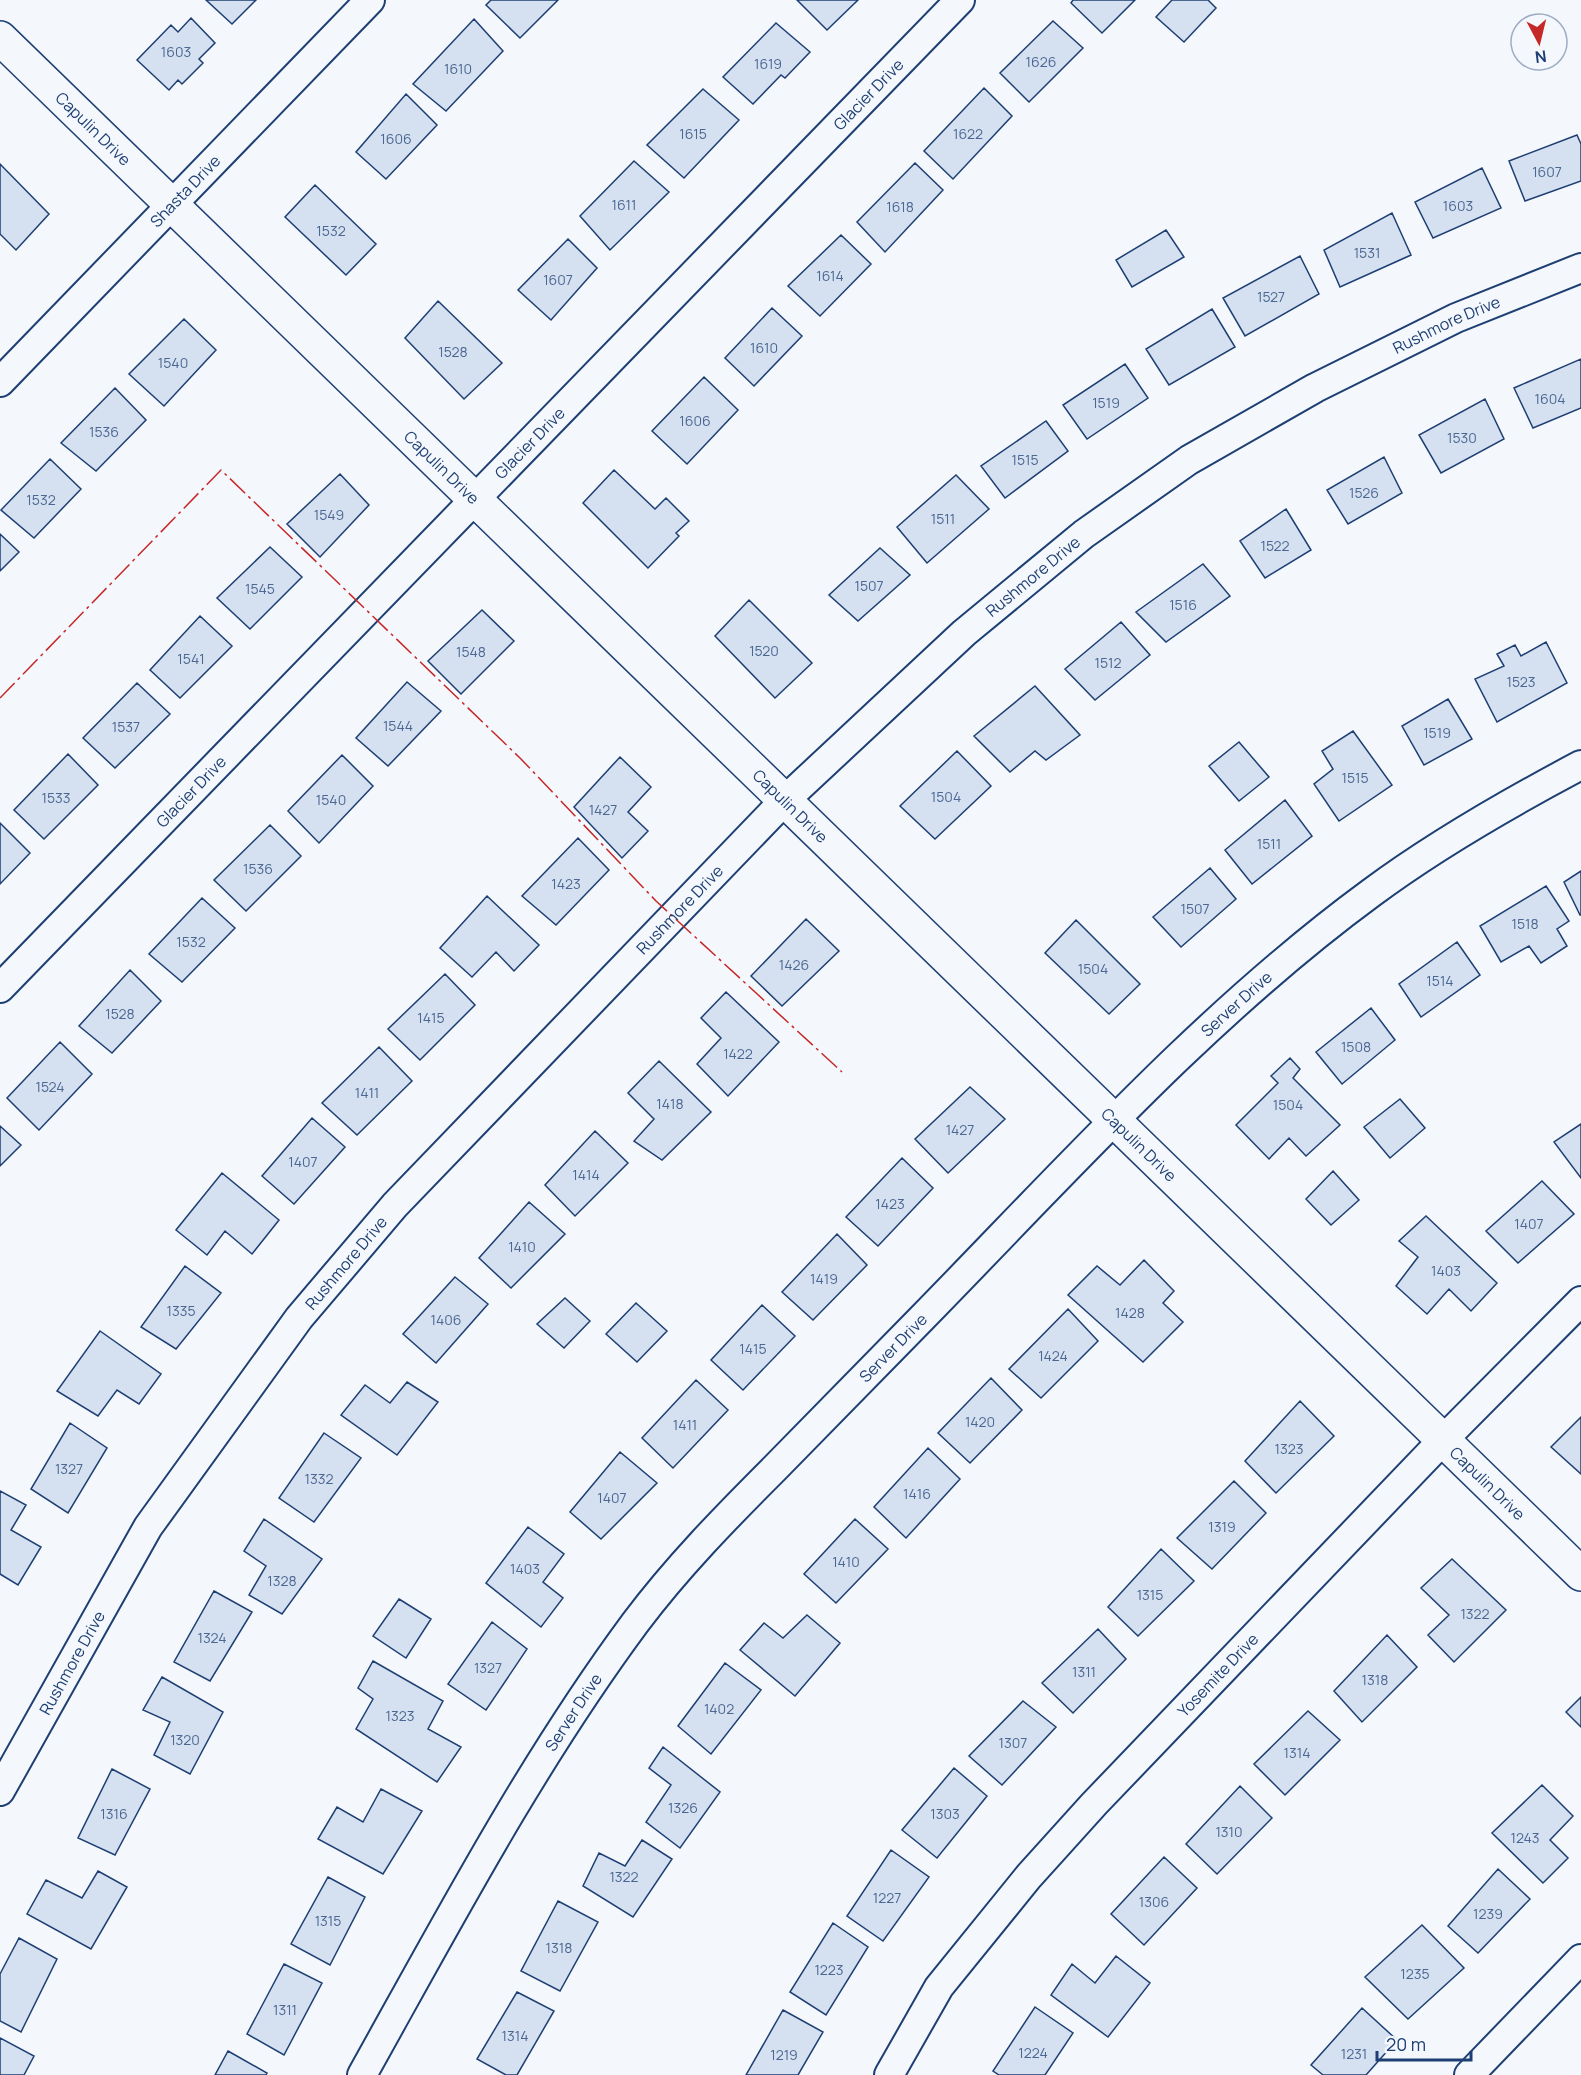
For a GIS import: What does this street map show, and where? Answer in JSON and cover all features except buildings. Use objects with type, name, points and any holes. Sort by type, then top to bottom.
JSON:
[{"type":"street","name":"Shasta Drive","points":[[0,382],[370,0]]},
{"type":"street","name":"Glacier Drive","points":[[0,988],[960,0]]},
{"type":"street","name":"Capulin Drive","points":[[0,39],[1581,1574]]},
{"type":"street","name":"Rushmore Drive","points":[[0,1791],[148,1527],[299,1318],[395,1205],[784,801],[964,633],[1084,534],[1189,460],[1315,388],[1456,318],[1581,268]]},
{"type":"street","name":"Server Drive","points":[[362,2075],[482,1859],[550,1748],[637,1621],[712,1532],[1114,1122],[1237,1003],[1302,946],[1373,891],[1462,832],[1581,765]]},
{"type":"street","name":"Yosemite Drive","points":[[889,2075],[939,1987],[1029,1876],[1442,1441],[1581,1301]]},
{"type":"street","points":[[1469,2075],[1581,1959]]},
{"type":"power","points":[[0,698],[221,470],[521,759],[656,901],[842,1072]]}]
